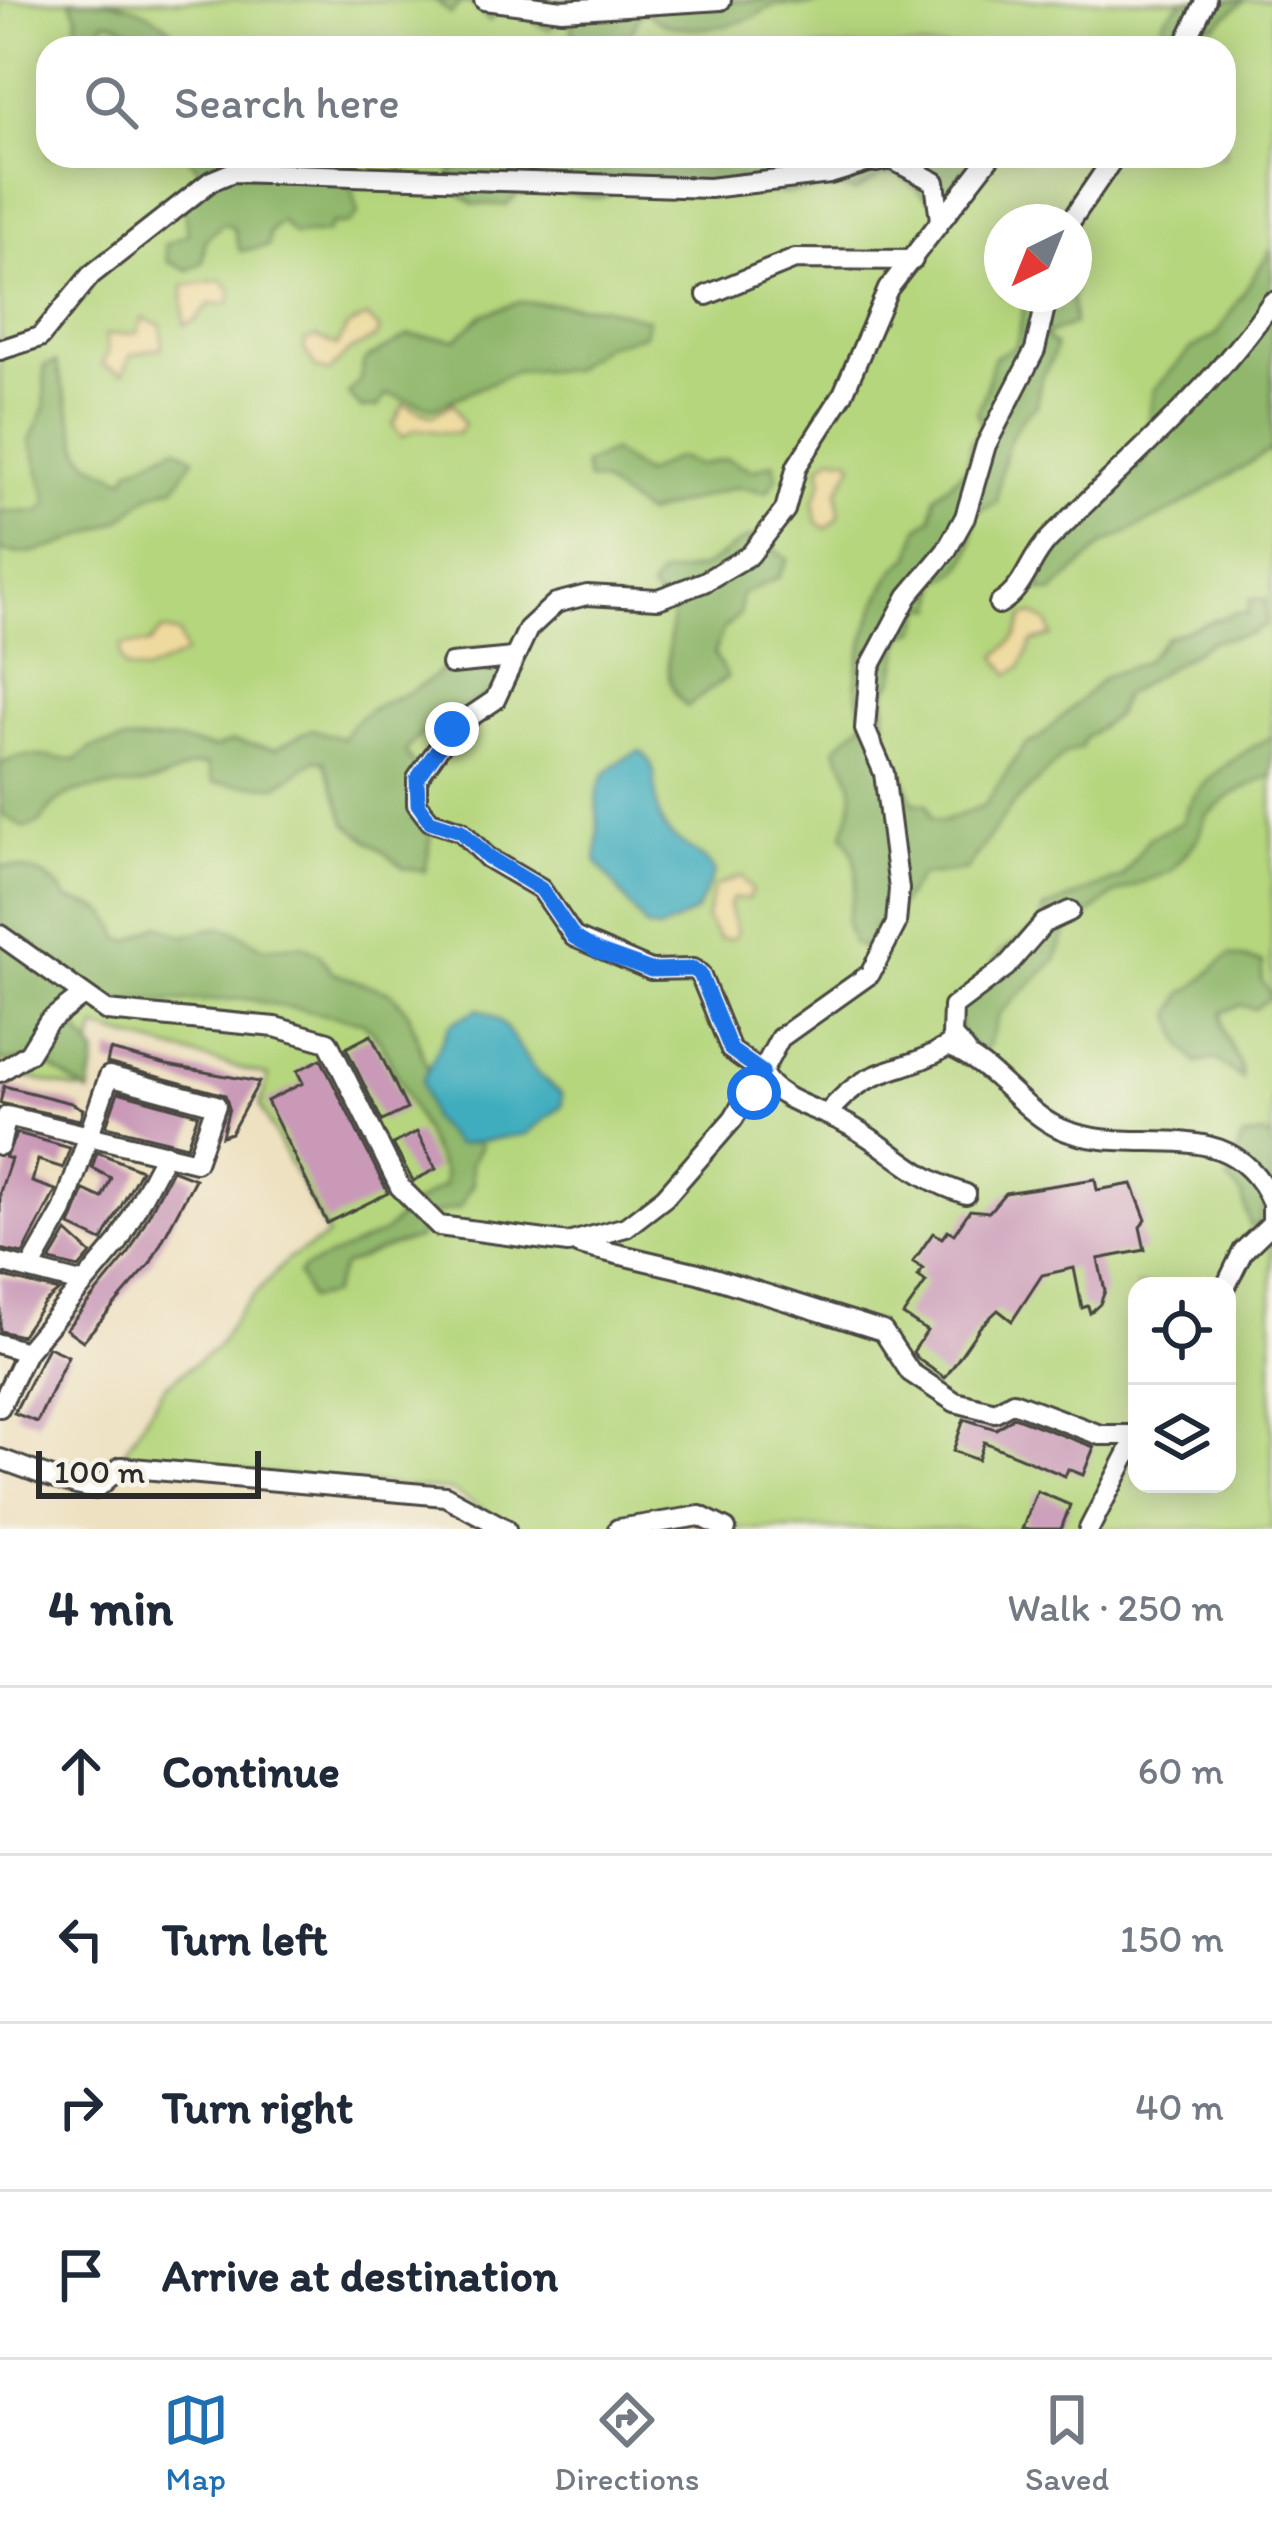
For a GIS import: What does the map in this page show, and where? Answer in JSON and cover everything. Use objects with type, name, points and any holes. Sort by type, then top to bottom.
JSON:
[{"type":"street","points":[[484,0],[562,10],[721,0]]},
{"type":"street","points":[[1189,36],[1206,0]]},
{"type":"street","points":[[0,350],[40,338],[91,274],[211,181],[233,172],[709,188],[851,168]]},
{"type":"street","points":[[908,168],[934,182],[940,220]]},
{"type":"street","points":[[966,1195],[917,1176],[884,1146],[781,1092],[731,1050],[708,989],[693,969],[651,970],[574,937],[541,889],[488,857],[461,831],[436,825],[422,813],[416,788],[424,766],[452,729],[495,700],[528,629],[556,603],[587,596],[658,599],[704,582],[750,554],[785,510],[797,466],[843,394],[876,312],[981,168]]},
{"type":"street","points":[[1082,204],[1106,168]]},
{"type":"street","points":[[707,295],[795,260],[913,260]]},
{"type":"street","points":[[999,604],[1013,596],[1049,539],[1149,448],[1240,348],[1272,302]]},
{"type":"street","points":[[568,1243],[626,1227],[665,1197],[733,1119],[780,1038],[870,974],[896,924],[899,889],[884,773],[865,730],[870,667],[908,596],[946,551],[965,517],[986,445],[1035,350],[1044,312]]},
{"type":"street","points":[[451,664],[513,658]]},
{"type":"street","points":[[1070,910],[1044,922],[994,978],[953,1006],[952,1036],[1061,1129],[1220,1148],[1247,1162],[1270,1194],[1272,1223],[1243,1251],[1230,1277]]},
{"type":"street","points":[[0,935],[107,1011],[275,1027],[328,1042],[400,1187],[439,1226],[568,1243],[698,1273],[883,1331],[910,1372],[978,1412],[995,1412],[1013,1402],[1100,1435],[1128,1436]]},
{"type":"street","points":[[0,1072],[29,1053],[48,1022],[83,995]]},
{"type":"street","points":[[827,1114],[855,1083],[880,1069],[929,1058],[948,1046],[970,1055]]},
{"type":"street","points":[[0,1145],[7,1116],[91,1136],[165,1154],[199,1160],[214,1103],[110,1076],[91,1136],[63,1211],[30,1269]]},
{"type":"street","points":[[0,1407],[26,1352],[118,1244],[165,1154]]},
{"type":"street","points":[[0,1262],[81,1283]]},
{"type":"street","points":[[0,1344],[26,1352]]},
{"type":"street","points":[[1089,1529],[1128,1453]]},
{"type":"street","points":[[0,1460],[40,1473],[48,1481],[96,1489],[121,1467],[445,1496],[506,1529]]},
{"type":"street","points":[[618,1529],[700,1516],[727,1529]]},
{"type":"green space","points":[[0,0],[1272,0],[1272,1529],[739,1529],[708,1511],[604,1529],[516,1529],[452,1491],[119,1460],[165,1386],[217,1347],[239,1312],[287,1260],[328,1236],[260,1106],[268,1076],[96,1028],[79,1090],[0,1071]]},
{"type":"green space","points":[[70,0],[123,4],[150,15],[178,36],[139,36],[105,21],[99,31],[111,36],[75,36],[77,14]]},
{"type":"green space","points":[[436,0],[825,0],[775,6],[714,27],[671,25],[647,12],[627,36],[573,36],[571,19],[561,17],[549,29],[502,6],[489,21],[472,3],[461,2],[450,14]]},
{"type":"green space","points":[[1184,0],[1245,0],[1216,25],[1200,25],[1194,36],[1158,36],[1165,17]]},
{"type":"green space","points":[[198,168],[356,168],[351,185],[358,214],[348,224],[331,224],[327,233],[294,235],[281,221],[270,232],[268,246],[240,251],[234,229],[224,223],[205,240],[203,262],[189,270],[168,262],[165,245],[188,234],[181,192],[201,171]]},
{"type":"green space","points":[[456,168],[970,168],[974,188],[968,199],[931,201],[898,174],[881,176],[854,192],[824,188],[784,194],[755,188],[740,178],[705,193],[620,176],[609,195],[597,198],[527,186],[506,205],[474,204],[453,189],[450,173]]},
{"type":"green space","points":[[1272,248],[1272,449],[1177,508],[1104,544],[1052,593],[1039,590],[1046,559],[1069,523],[1104,500],[1143,461],[1153,391],[1191,349],[1216,335]]},
{"type":"green space","points":[[520,302],[602,307],[648,319],[644,335],[603,346],[571,370],[517,371],[434,408],[387,394],[378,407],[361,408],[348,394],[360,380],[364,361],[409,335],[456,339],[482,315]]},
{"type":"green space","points":[[1023,312],[1073,312],[1074,324],[1044,335],[1056,346],[1037,406],[1012,435],[997,503],[973,513],[972,544],[965,562],[939,581],[936,608],[925,607],[917,630],[903,635],[894,679],[886,691],[884,759],[903,775],[913,802],[927,804],[932,819],[943,822],[985,805],[1025,745],[1037,740],[1106,676],[1145,662],[1167,637],[1238,612],[1248,614],[1250,599],[1266,599],[1266,625],[1250,634],[1211,641],[1123,696],[1116,715],[1084,739],[1081,748],[1066,753],[1011,807],[966,870],[920,876],[888,922],[874,926],[872,940],[861,948],[853,943],[846,923],[856,878],[854,857],[843,834],[852,790],[835,748],[864,721],[856,683],[881,594],[911,557],[918,528],[932,518],[935,496],[967,468],[970,444],[981,425],[977,411],[994,357],[1016,346]]},
{"type":"green space","points":[[56,362],[81,452],[90,463],[125,479],[130,469],[176,447],[194,458],[175,487],[152,494],[119,521],[41,550],[0,550],[0,511],[39,512],[48,502],[30,440],[45,407],[44,366]]},
{"type":"green space","points":[[612,451],[644,474],[677,457],[697,465],[727,459],[753,470],[774,463],[777,478],[767,492],[736,487],[645,514],[601,482],[588,480],[584,465]]},
{"type":"green space","points":[[756,535],[788,559],[778,578],[741,595],[740,614],[724,628],[714,653],[727,677],[687,707],[677,697],[669,674],[672,611],[650,589],[660,575],[703,567]]},
{"type":"green space","points":[[493,646],[508,650],[509,682],[436,724],[405,753],[424,778],[414,809],[431,837],[425,871],[404,868],[347,824],[324,761],[315,760],[277,786],[213,783],[207,765],[146,784],[80,791],[52,806],[41,822],[25,828],[0,813],[0,765],[10,760],[28,756],[76,760],[93,747],[126,741],[175,740],[215,748],[232,741],[275,749],[312,729],[343,739],[372,709],[422,685],[469,651]]},
{"type":"green space","points":[[1272,736],[1272,775],[1231,795],[1206,816],[1197,840],[1171,871],[1116,893],[1065,933],[1056,960],[1000,1013],[987,1048],[979,1052],[964,1047],[956,1008],[987,986],[992,964],[1041,925],[1044,909],[1122,877],[1149,838],[1183,822],[1187,808],[1206,783]]},
{"type":"green space","points":[[0,866],[39,874],[55,883],[67,899],[101,910],[112,920],[120,939],[131,941],[159,925],[184,936],[227,928],[264,948],[301,945],[318,953],[333,973],[392,993],[409,1014],[429,1073],[481,1146],[471,1163],[473,1183],[460,1207],[425,1217],[418,1239],[343,1266],[330,1295],[309,1299],[298,1274],[304,1268],[383,1233],[411,1206],[444,1185],[444,1174],[381,1042],[363,1022],[247,999],[83,1004],[74,1013],[78,1031],[96,1054],[89,1093],[40,1060],[0,1061]]},
{"type":"green space","points":[[1230,955],[1263,963],[1262,981],[1272,996],[1255,1009],[1240,1005],[1223,1012],[1224,1030],[1242,1079],[1216,1059],[1197,1063],[1183,1046],[1172,1015],[1183,993]]},
{"type":"green space","points":[[1262,1134],[1272,1138],[1272,1204],[1265,1206],[1259,1224],[1250,1227],[1242,1195],[1228,1180],[1242,1138]]},
{"type":"sand","points":[[221,280],[231,290],[229,304],[210,304],[195,321],[184,325],[183,286]]},
{"type":"sand","points":[[367,317],[379,329],[378,336],[349,351],[329,372],[316,368],[304,349],[305,341],[316,337],[337,346],[347,327]]},
{"type":"sand","points":[[143,318],[161,325],[162,347],[131,355],[123,374],[102,365],[108,352],[105,335],[137,333]]},
{"type":"sand","points":[[453,403],[464,425],[458,434],[416,429],[402,437],[393,425],[404,404],[432,416]]},
{"type":"sand","points":[[832,456],[849,458],[853,464],[838,491],[839,517],[826,529],[817,522],[814,501],[823,480],[820,467]]},
{"type":"sand","points":[[1033,614],[1048,623],[1052,636],[1032,642],[1021,667],[1009,674],[996,657],[1017,636],[1024,616]]},
{"type":"sand","points":[[162,630],[179,634],[185,654],[145,672],[127,669],[120,659],[121,645],[149,644]]},
{"type":"sand","points":[[741,876],[752,890],[748,899],[732,899],[729,906],[737,932],[733,939],[720,939],[706,920],[714,887]]},
{"type":"water","points":[[640,751],[652,766],[661,821],[715,872],[696,912],[659,930],[647,928],[596,861],[600,783],[620,761]]},
{"type":"water","points":[[478,1009],[504,1026],[535,1071],[562,1094],[562,1106],[527,1134],[456,1145],[431,1118],[422,1082],[450,1024]]},
{"type":"building","points":[[371,1035],[407,1109],[382,1121],[346,1048]]},
{"type":"building","points":[[110,1050],[259,1082],[231,1133],[222,1136],[229,1108],[225,1095],[107,1063]]},
{"type":"building","points":[[321,1059],[388,1193],[327,1223],[267,1101],[303,1083],[297,1071]]},
{"type":"building","points":[[4,1086],[71,1103],[83,1109],[80,1120],[0,1103]]},
{"type":"building","points":[[118,1092],[198,1114],[187,1146],[106,1126]]},
{"type":"building","points":[[417,1132],[436,1169],[413,1181],[393,1144]]},
{"type":"building","points":[[17,1133],[70,1148],[63,1168],[38,1160],[32,1182],[56,1190],[23,1254],[0,1249],[0,1192],[11,1159],[5,1157]]},
{"type":"building","points":[[97,1152],[141,1170],[102,1241],[70,1226],[84,1190],[102,1198],[111,1178],[92,1168]]},
{"type":"building","points":[[172,1170],[195,1179],[150,1264],[83,1341],[66,1329],[129,1253]]},
{"type":"building","points":[[1095,1179],[1097,1190],[1132,1184],[1146,1220],[1140,1227],[1145,1250],[1098,1259],[1105,1291],[1100,1304],[1090,1313],[1088,1306],[1082,1308],[1074,1268],[1042,1275],[1012,1321],[998,1310],[980,1327],[945,1378],[918,1359],[913,1352],[927,1331],[903,1315],[926,1282],[918,1276],[923,1269],[913,1262],[933,1233],[942,1238],[948,1230],[954,1234],[970,1210],[989,1212],[1005,1193]]},
{"type":"building","points":[[67,1232],[91,1254],[79,1268],[50,1261]]},
{"type":"building","points":[[0,1276],[59,1291],[44,1303],[21,1336],[0,1331]]},
{"type":"building","points":[[48,1347],[68,1356],[37,1422],[14,1413]]},
{"type":"building","points":[[1014,1417],[1094,1447],[1083,1475],[1068,1469],[1065,1476],[984,1442],[978,1460],[953,1451],[964,1419],[996,1429]]},
{"type":"building","points":[[1037,1491],[1070,1505],[1061,1529],[1022,1529]]},
{"type":"route","points":[[452,729],[417,779],[415,796],[422,813],[436,825],[461,831],[488,857],[541,889],[574,937],[598,951],[651,970],[693,969],[700,974],[731,1050],[750,1068],[762,1072],[754,1093]]}]
